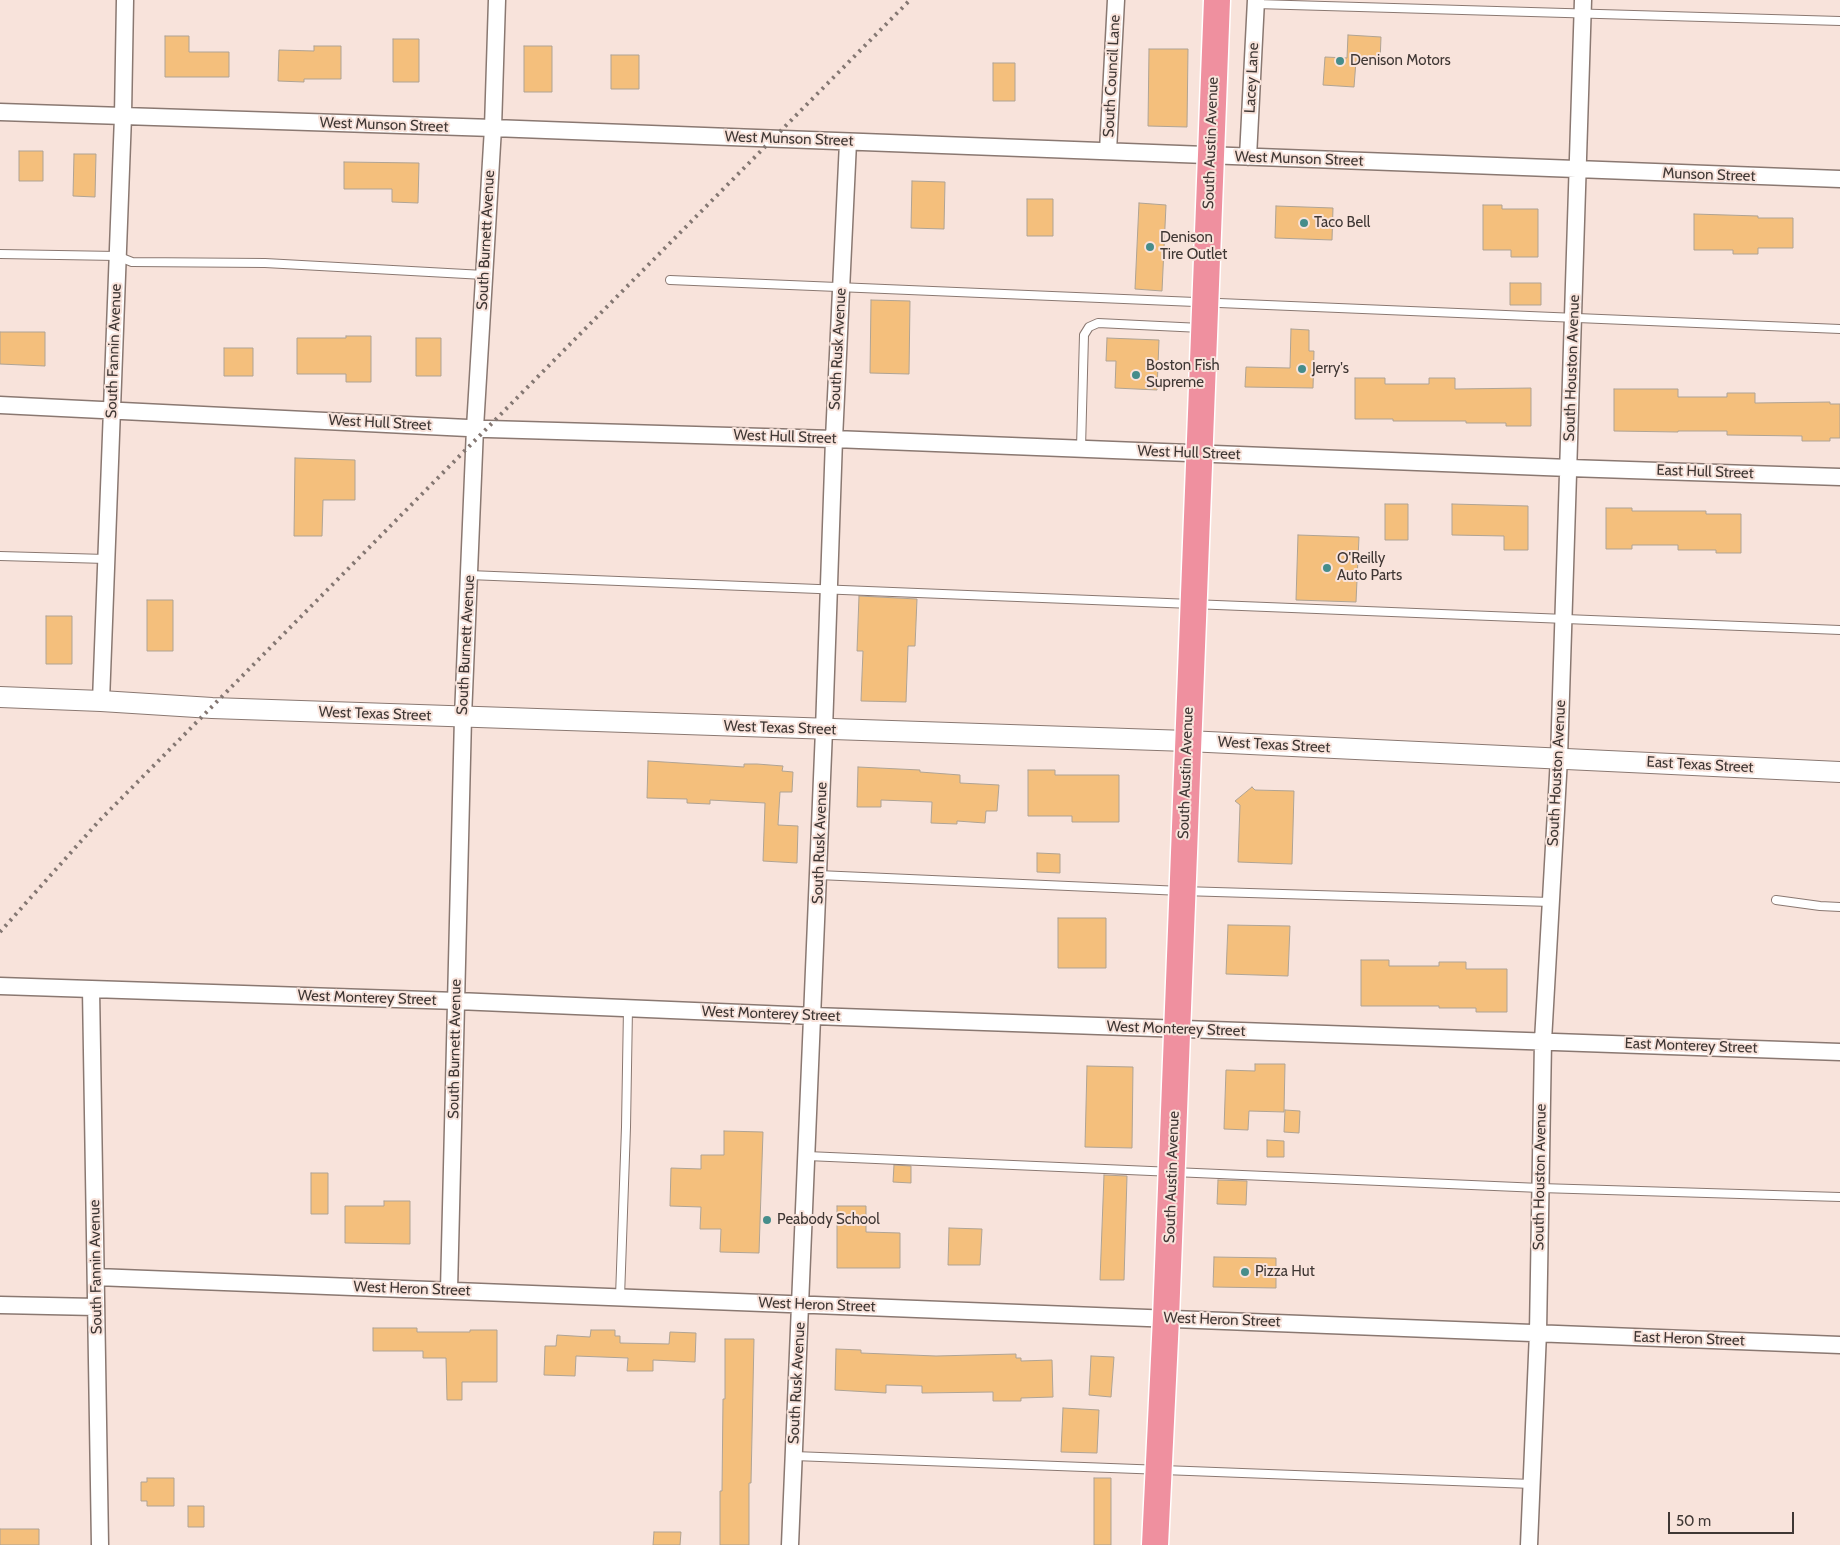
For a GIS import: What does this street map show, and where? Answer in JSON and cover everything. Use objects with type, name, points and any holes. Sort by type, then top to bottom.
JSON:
[{"type":"highway","name":"South Austin Avenue","points":[[1155,1545],[1172,1170],[1198,453],[1217,0]]},
{"type":"street","name":"South Fannin Avenue","points":[[101,701],[123,116],[125,0]]},
{"type":"street","name":"South Burnett Avenue","points":[[449,1290],[462,717],[475,428],[493,128],[497,0]]},
{"type":"street","name":"South Council Lane","points":[[1108,151],[1116,0]]},
{"type":"street","name":"Lacey Lane","points":[[1248,157],[1256,2]]},
{"type":"street","name":"South Houston Avenue","points":[[1529,1545],[1538,1332],[1543,1041],[1559,758],[1583,7]]},
{"type":"street","name":"West Munson Street","points":[[0,112],[493,128],[1578,170]]},
{"type":"street","name":"South Rusk Avenue","points":[[790,1545],[813,1016],[834,439],[848,142]]},
{"type":"street","name":"Munson Street","points":[[1578,170],[1840,179]]},
{"type":"street","name":"West Hull Street","points":[[0,405],[475,428],[1081,448],[1569,468]]},
{"type":"street","name":"East Hull Street","points":[[1569,468],[1840,476]]},
{"type":"street","name":"West Texas Street","points":[[0,697],[212,708],[1187,741],[1559,758]]},
{"type":"street","name":"East Texas Street","points":[[1559,758],[1840,772]]},
{"type":"street","name":"West Monterey Street","points":[[0,986],[1543,1041]]},
{"type":"street","name":"South Fannin Avenue","points":[[91,989],[100,1545]]},
{"type":"street","name":"East Monterey Street","points":[[1543,1041],[1840,1052]]},
{"type":"street","name":"West Heron Street","points":[[96,1277],[1538,1332]]},
{"type":"street","points":[[0,1305],[96,1307]]},
{"type":"street","name":"East Heron Street","points":[[1538,1332],[1840,1345]]},
{"type":"lane","points":[[1256,2],[1583,7],[1840,20]]},
{"type":"lane","points":[[0,254],[117,256],[132,262],[265,263],[484,275]]},
{"type":"lane","points":[[670,280],[1840,328]]},
{"type":"lane","points":[[1081,448],[1084,335],[1089,327],[1098,323],[1204,328]]},
{"type":"lane","points":[[0,556],[106,559]]},
{"type":"lane","points":[[469,575],[1840,630]]},
{"type":"lane","points":[[818,875],[1182,891],[1551,902]]},
{"type":"lane","points":[[1776,900],[1840,907]]},
{"type":"lane","points":[[620,1297],[628,1008]]},
{"type":"lane","points":[[807,1156],[1172,1170],[1540,1188],[1840,1197]]},
{"type":"lane","points":[[794,1456],[1532,1484]]},
{"type":"building","name":"Denison Motors","points":[[1348,35],[1381,37],[1380,62],[1356,61],[1354,87],[1323,85],[1325,57],[1347,58]]},
{"type":"building","points":[[165,36],[189,36],[189,52],[229,52],[229,77],[165,77]]},
{"type":"building","points":[[393,39],[419,39],[419,82],[393,82]]},
{"type":"building","points":[[314,46],[341,46],[341,79],[304,79],[304,82],[278,81],[279,50],[314,51]]},
{"type":"building","points":[[524,46],[552,46],[552,92],[524,92]]},
{"type":"building","points":[[1149,49],[1188,49],[1187,127],[1148,126]]},
{"type":"building","points":[[611,55],[639,55],[639,89],[611,89]]},
{"type":"building","points":[[993,63],[1015,63],[1015,101],[993,101]]},
{"type":"building","points":[[19,151],[43,151],[43,181],[19,181]]},
{"type":"building","points":[[74,154],[96,154],[95,197],[73,196]]},
{"type":"building","points":[[344,162],[419,163],[418,203],[392,202],[392,189],[344,189]]},
{"type":"building","points":[[912,181],[945,182],[944,229],[911,228]]},
{"type":"building","points":[[1027,199],[1053,199],[1053,236],[1027,236]]},
{"type":"building","name":"Denison Tire Outlet","points":[[1139,203],[1166,205],[1162,291],[1135,289]]},
{"type":"building","points":[[1483,205],[1502,205],[1502,209],[1538,209],[1538,257],[1511,257],[1511,250],[1483,250]]},
{"type":"building","name":"Taco Bell","points":[[1276,206],[1333,208],[1332,240],[1275,238]]},
{"type":"building","points":[[1694,214],[1793,218],[1793,248],[1758,248],[1758,254],[1733,254],[1733,250],[1694,250]]},
{"type":"building","points":[[1510,283],[1541,283],[1541,305],[1510,305]]},
{"type":"building","points":[[871,300],[910,301],[909,374],[870,373]]},
{"type":"building","points":[[1291,329],[1309,330],[1309,351],[1314,351],[1313,388],[1245,387],[1246,367],[1290,368]]},
{"type":"building","points":[[0,332],[45,332],[45,366],[0,364]]},
{"type":"building","points":[[346,336],[371,336],[371,382],[346,382],[346,374],[297,374],[297,338],[346,338]]},
{"type":"building","points":[[416,338],[441,338],[441,376],[416,376]]},
{"type":"building","name":"Boston Fish Supreme","points":[[1107,338],[1159,340],[1157,390],[1115,388],[1116,361],[1106,361]]},
{"type":"building","points":[[224,348],[253,348],[253,376],[224,376]]},
{"type":"building","points":[[1355,378],[1385,378],[1385,384],[1429,384],[1429,378],[1455,378],[1455,389],[1531,388],[1531,426],[1506,426],[1506,423],[1466,423],[1466,421],[1355,419]]},
{"type":"building","points":[[1614,389],[1678,389],[1678,397],[1727,397],[1727,393],[1755,393],[1755,403],[1830,402],[1830,404],[1840,404],[1840,438],[1830,438],[1830,441],[1802,441],[1802,436],[1727,435],[1727,431],[1614,431]]},
{"type":"building","points":[[295,458],[355,460],[355,500],[323,500],[322,536],[294,536]]},
{"type":"building","points":[[1385,504],[1408,504],[1408,540],[1385,540]]},
{"type":"building","points":[[1452,504],[1528,506],[1528,550],[1504,550],[1504,536],[1452,535]]},
{"type":"building","points":[[1606,508],[1632,508],[1632,511],[1706,511],[1706,514],[1741,514],[1741,553],[1716,553],[1716,550],[1678,550],[1678,545],[1632,545],[1632,549],[1606,549]]},
{"type":"building","name":"O'Reilly Auto Parts","points":[[1298,535],[1359,537],[1356,602],[1296,600]]},
{"type":"building","points":[[859,596],[917,599],[915,646],[908,646],[906,702],[861,701],[863,651],[857,651]]},
{"type":"building","points":[[147,600],[173,600],[173,651],[147,651]]},
{"type":"building","points":[[46,616],[72,616],[72,664],[46,664]]},
{"type":"building","points":[[648,761],[744,767],[744,764],[757,764],[783,766],[782,771],[793,772],[792,792],[780,792],[778,825],[798,826],[797,863],[763,861],[765,803],[710,800],[710,804],[687,803],[687,799],[647,798]]},
{"type":"building","points":[[858,767],[920,770],[920,772],[960,775],[960,783],[999,785],[997,811],[986,811],[985,823],[957,821],[957,824],[931,823],[932,802],[881,800],[881,807],[857,807]]},
{"type":"building","points":[[1028,770],[1055,770],[1055,775],[1119,775],[1119,822],[1072,822],[1072,816],[1028,816]]},
{"type":"building","points":[[1252,787],[1255,790],[1294,791],[1292,864],[1238,862],[1240,805],[1235,801]]},
{"type":"building","points":[[1037,853],[1060,854],[1060,873],[1037,872]]},
{"type":"building","points":[[1058,918],[1106,918],[1106,968],[1058,968]]},
{"type":"building","points":[[1228,925],[1290,926],[1288,976],[1226,974]]},
{"type":"building","points":[[1361,960],[1389,960],[1389,966],[1439,966],[1439,962],[1466,962],[1466,969],[1507,969],[1507,1012],[1476,1012],[1476,1008],[1439,1008],[1439,1006],[1361,1006]]},
{"type":"building","points":[[1255,1064],[1285,1064],[1284,1112],[1249,1111],[1248,1130],[1224,1129],[1226,1070],[1255,1071]]},
{"type":"building","points":[[1087,1066],[1133,1067],[1132,1148],[1085,1147]]},
{"type":"building","points":[[1285,1110],[1300,1111],[1299,1133],[1284,1132]]},
{"type":"building","points":[[724,1131],[763,1132],[759,1253],[720,1252],[721,1229],[700,1229],[701,1207],[670,1206],[671,1168],[701,1169],[701,1155],[724,1155]]},
{"type":"building","points":[[1267,1140],[1284,1141],[1284,1157],[1267,1157]]},
{"type":"building","points":[[894,1165],[911,1166],[911,1183],[893,1182]]},
{"type":"building","points":[[311,1173],[328,1173],[328,1214],[311,1214]]},
{"type":"building","points":[[1104,1175],[1127,1176],[1124,1280],[1100,1280]]},
{"type":"building","points":[[1218,1180],[1247,1181],[1246,1205],[1217,1204]]},
{"type":"building","points":[[384,1201],[410,1201],[410,1244],[345,1243],[345,1206],[384,1206]]},
{"type":"building","points":[[837,1206],[866,1206],[866,1232],[900,1233],[900,1268],[837,1268]]},
{"type":"building","points":[[949,1228],[982,1229],[980,1265],[948,1265]]},
{"type":"building","name":"Pizza Hut","points":[[1214,1257],[1276,1258],[1276,1288],[1213,1287]]},
{"type":"building","points":[[373,1328],[417,1328],[417,1332],[497,1330],[497,1382],[462,1382],[462,1400],[447,1400],[446,1358],[423,1358],[423,1351],[373,1351]]},
{"type":"building","points":[[591,1330],[615,1330],[615,1336],[620,1336],[620,1343],[669,1344],[670,1332],[696,1333],[695,1362],[653,1360],[653,1371],[627,1371],[628,1358],[576,1356],[575,1376],[544,1375],[545,1346],[556,1346],[557,1335],[590,1337]]},
{"type":"building","points":[[725,1339],[754,1339],[751,1483],[749,1483],[749,1545],[720,1545]]},
{"type":"building","points":[[836,1349],[861,1350],[861,1353],[936,1356],[1016,1354],[1016,1358],[1021,1358],[1021,1361],[1052,1360],[1053,1397],[1021,1398],[1021,1401],[993,1401],[993,1392],[922,1393],[922,1386],[886,1385],[886,1393],[835,1390]]},
{"type":"building","points":[[1091,1356],[1114,1357],[1111,1397],[1089,1395]]},
{"type":"building","points":[[1063,1408],[1099,1410],[1097,1453],[1061,1452]]},
{"type":"building","points":[[147,1478],[174,1478],[174,1506],[147,1506],[147,1501],[141,1501],[141,1482],[147,1482]]},
{"type":"building","points":[[1094,1478],[1111,1478],[1111,1545],[1094,1545]]},
{"type":"building","points":[[188,1506],[204,1506],[204,1527],[188,1527]]},
{"type":"building","points":[[0,1529],[39,1529],[39,1545],[0,1545]]},
{"type":"building","points":[[654,1532],[681,1532],[680,1545],[653,1545]]},
{"type":"railway","points":[[0,932],[99,821],[910,0]]},
{"type":"place","name":"Denison Motors","points":[[1340,61]]},
{"type":"place","name":"Taco Bell","points":[[1304,223]]},
{"type":"place","name":"Denison Tire Outlet","points":[[1150,247]]},
{"type":"place","name":"Jerry's","points":[[1302,369]]},
{"type":"place","name":"Boston Fish Supreme","points":[[1136,375]]},
{"type":"place","name":"O'Reilly Auto Parts","points":[[1327,568]]},
{"type":"place","name":"Peabody School","points":[[767,1220]]},
{"type":"place","name":"Pizza Hut","points":[[1245,1272]]}]
